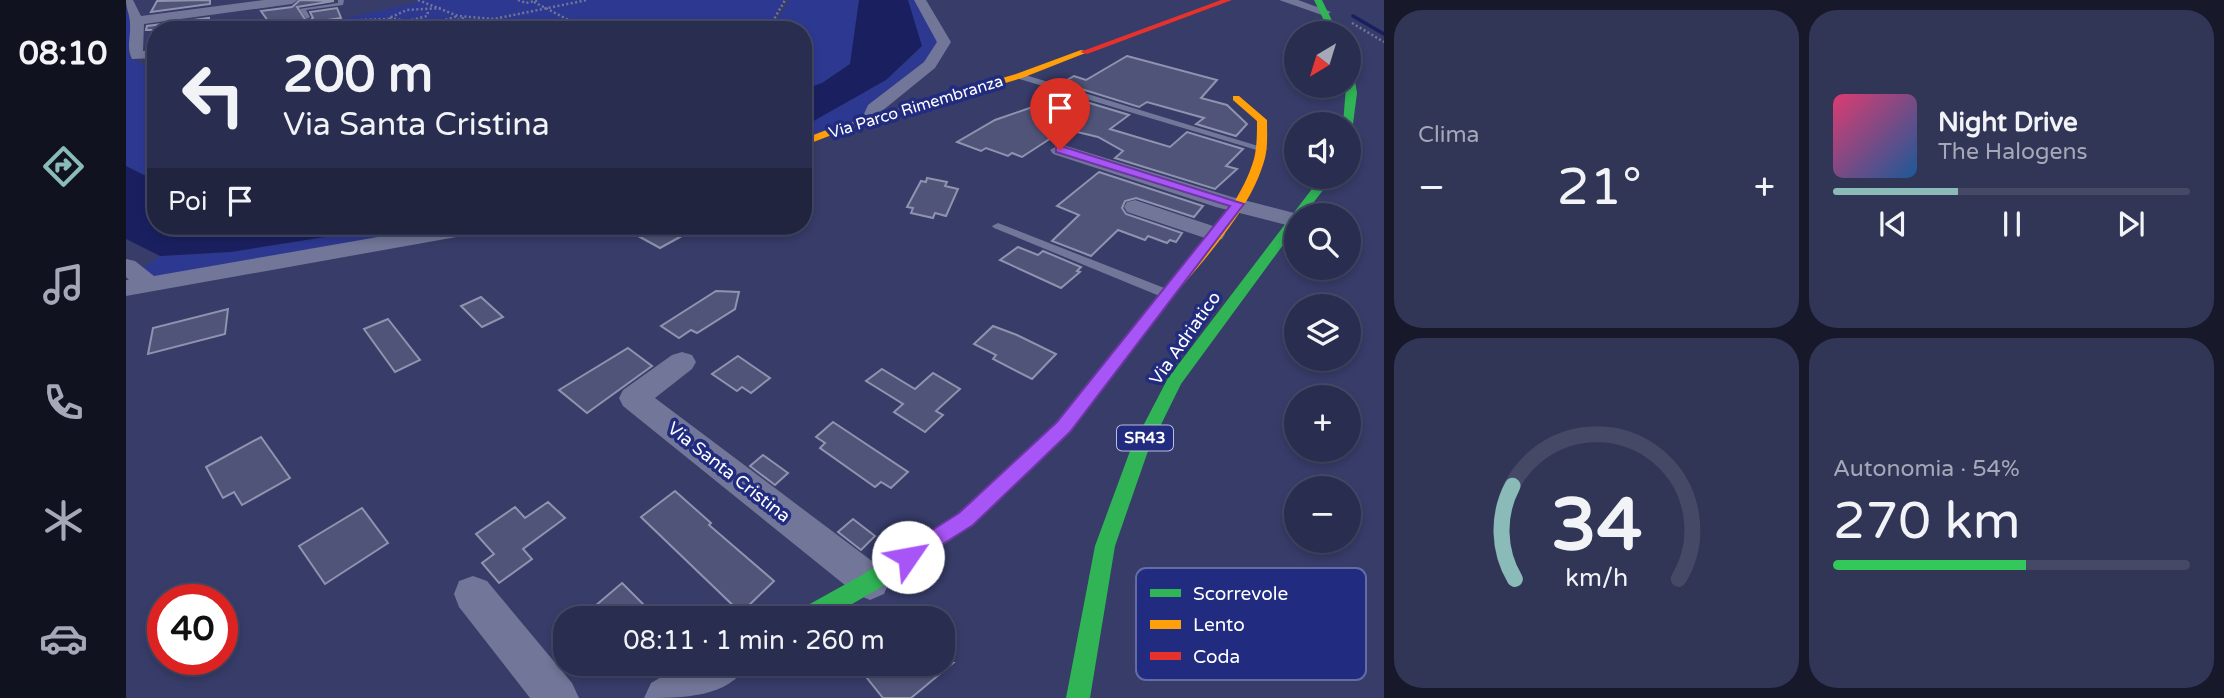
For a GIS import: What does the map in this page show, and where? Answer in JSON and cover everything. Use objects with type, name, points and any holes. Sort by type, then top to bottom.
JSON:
[{"type":"street","points":[[127,0],[137,22],[137,57],[147,55]]},
{"type":"street","points":[[137,22],[292,0]]},
{"type":"street","points":[[878,118],[873,114],[874,109],[930,65],[944,43],[920,0]]},
{"type":"street","name":"Via Parco Rimembranza","points":[[812,140],[1019,76],[1228,0]]},
{"type":"street","points":[[1285,0],[1322,6]]},
{"type":"street","points":[[828,606],[966,519],[1063,427],[1237,204],[1257,171],[1263,149],[1262,120],[1236,98]]},
{"type":"street","points":[[1060,150],[1237,204],[1284,214]]},
{"type":"street","name":"Via Adriatico","points":[[1307,203],[1318,189]]},
{"type":"street","points":[[1135,207],[1214,234]]},
{"type":"street","name":"Via Adriatico","points":[[1077,698],[1105,546],[1139,451],[1174,382],[1284,233]]},
{"type":"street","points":[[130,286],[427,235]]},
{"type":"street","name":"Via Santa Cristina","points":[[682,362],[634,398],[870,582]]},
{"type":"street","points":[[474,594],[557,698]]},
{"type":"street","points":[[666,698],[704,676]]},
{"type":"lane","points":[[307,17],[302,9],[341,4],[341,0]]},
{"type":"lane","points":[[1019,76],[1263,149]]},
{"type":"lane","points":[[998,226],[1167,294]]},
{"type":"path","points":[[418,0],[459,16],[482,20],[587,0]]},
{"type":"path","points":[[518,0],[534,2],[568,20]]},
{"type":"path","points":[[534,2],[538,0]]},
{"type":"path","points":[[773,21],[785,0]]},
{"type":"path","points":[[391,19],[391,15],[403,11],[428,12],[443,8]]},
{"type":"path","points":[[384,21],[416,20],[428,16],[428,12]]},
{"type":"path","points":[[442,21],[459,16]]},
{"type":"path","points":[[453,21],[464,17]]},
{"type":"path","points":[[1362,29],[1384,42]]},
{"type":"shaded area","points":[[415,0],[785,0],[773,21],[334,21],[419,2]]},
{"type":"shaded area","points":[[789,0],[859,0],[850,64],[812,87],[812,21],[776,21]]},
{"type":"shaded area","points":[[859,0],[908,0],[922,46],[886,80],[812,122],[812,87],[850,64]]},
{"type":"shaded area","points":[[908,0],[920,0],[944,42],[874,114],[812,139],[812,122],[886,80],[921,47]]},
{"type":"shaded area","points":[[126,8],[133,23],[128,53],[147,67],[147,176],[126,166]]},
{"type":"shaded area","points":[[126,166],[147,176],[147,235],[338,235],[231,252],[160,256],[126,239]]},
{"type":"shaded area","points":[[338,235],[428,235],[142,285],[137,272],[160,256],[231,252]]},
{"type":"building","points":[[210,0],[210,4],[151,12],[157,1]]},
{"type":"building","points":[[300,0],[334,1],[297,7],[306,21],[268,21],[261,11],[292,7]]},
{"type":"building","points":[[337,8],[341,18],[308,21],[313,18],[310,12]]},
{"type":"building","points":[[209,18],[209,21],[186,21]]},
{"type":"building","points":[[1127,56],[1217,80],[1201,98],[1227,105],[1247,124],[1236,136],[1196,124],[1204,118],[1147,102],[1139,107],[1062,83],[1074,76],[1086,80]]},
{"type":"building","points":[[1050,91],[1129,115],[1110,129],[1170,147],[1187,132],[1243,149],[1226,166],[1237,169],[1215,189],[1115,158],[1123,151],[1098,137],[1065,129],[1022,157],[1012,153],[1008,156],[986,148],[981,151],[957,142],[995,120],[1050,101],[1039,97]]},
{"type":"building","points":[[1099,172],[1203,206],[1194,217],[1136,198],[1125,201],[1122,208],[1126,214],[1182,233],[1176,242],[1170,240],[1167,243],[1148,236],[1145,240],[1118,230],[1091,256],[1052,241],[1079,215],[1057,206]]},
{"type":"building","points":[[927,178],[947,182],[945,186],[958,189],[946,216],[935,213],[933,218],[911,213],[913,208],[907,207],[921,181],[926,182]]},
{"type":"building","points":[[636,235],[684,235],[660,248]]},
{"type":"building","points":[[1018,247],[1038,255],[1043,251],[1081,267],[1077,271],[1080,272],[1061,288],[1000,260]]},
{"type":"building","points":[[716,291],[739,292],[735,309],[697,333],[691,330],[679,338],[661,326]]},
{"type":"building","points":[[481,297],[503,317],[482,327],[461,306]]},
{"type":"building","points":[[228,309],[225,334],[148,354],[153,328]]},
{"type":"building","points":[[388,319],[420,360],[395,372],[364,329]]},
{"type":"building","points":[[993,326],[1056,354],[1032,379],[993,359],[996,355],[974,344]]},
{"type":"building","points":[[628,348],[652,366],[587,413],[559,390]]},
{"type":"building","points":[[738,356],[770,378],[751,393],[742,387],[737,391],[712,374]]},
{"type":"building","points":[[882,369],[915,389],[933,373],[960,389],[936,411],[943,415],[925,432],[894,412],[903,404],[866,381]]},
{"type":"building","points":[[833,422],[908,472],[891,488],[881,482],[875,487],[820,448],[825,443],[816,437]]},
{"type":"building","points":[[261,437],[290,478],[242,505],[234,492],[223,498],[206,467]]},
{"type":"building","points":[[763,455],[788,473],[775,485],[750,466]]},
{"type":"building","points":[[675,491],[711,523],[709,525],[774,581],[748,606],[734,606],[641,517]]},
{"type":"building","points":[[548,502],[565,518],[523,549],[532,559],[499,583],[482,563],[494,554],[476,534],[515,507],[525,518]]},
{"type":"building","points":[[362,508],[388,543],[325,584],[299,546]]},
{"type":"building","points":[[853,519],[875,536],[861,550],[838,532]]},
{"type":"building","points":[[622,583],[645,606],[595,606]]},
{"type":"building","points":[[865,676],[937,676],[911,698],[883,698]]},
{"type":"waterway","points":[[1353,16],[1384,34]]},
{"type":"traffic: fast","points":[[1318,0],[1328,21]]},
{"type":"traffic: fast","points":[[1350,112],[1351,98]]},
{"type":"traffic: fast","points":[[1307,203],[1318,189]]},
{"type":"traffic: fast","points":[[1078,698],[1105,546],[1139,451],[1174,382],[1284,234]]},
{"type":"traffic: fast","points":[[828,606],[966,519],[1063,427],[1152,313]]},
{"type":"traffic: slow","points":[[812,139],[1019,76],[1084,52]]},
{"type":"traffic: slow","points":[[1152,313],[1227,220],[1251,181],[1261,147],[1262,120],[1236,98]]},
{"type":"traffic: jam","points":[[1084,52],[1228,0]]},
{"type":"route","points":[[908,557],[966,519],[1063,427],[1237,204],[1060,150]]}]
